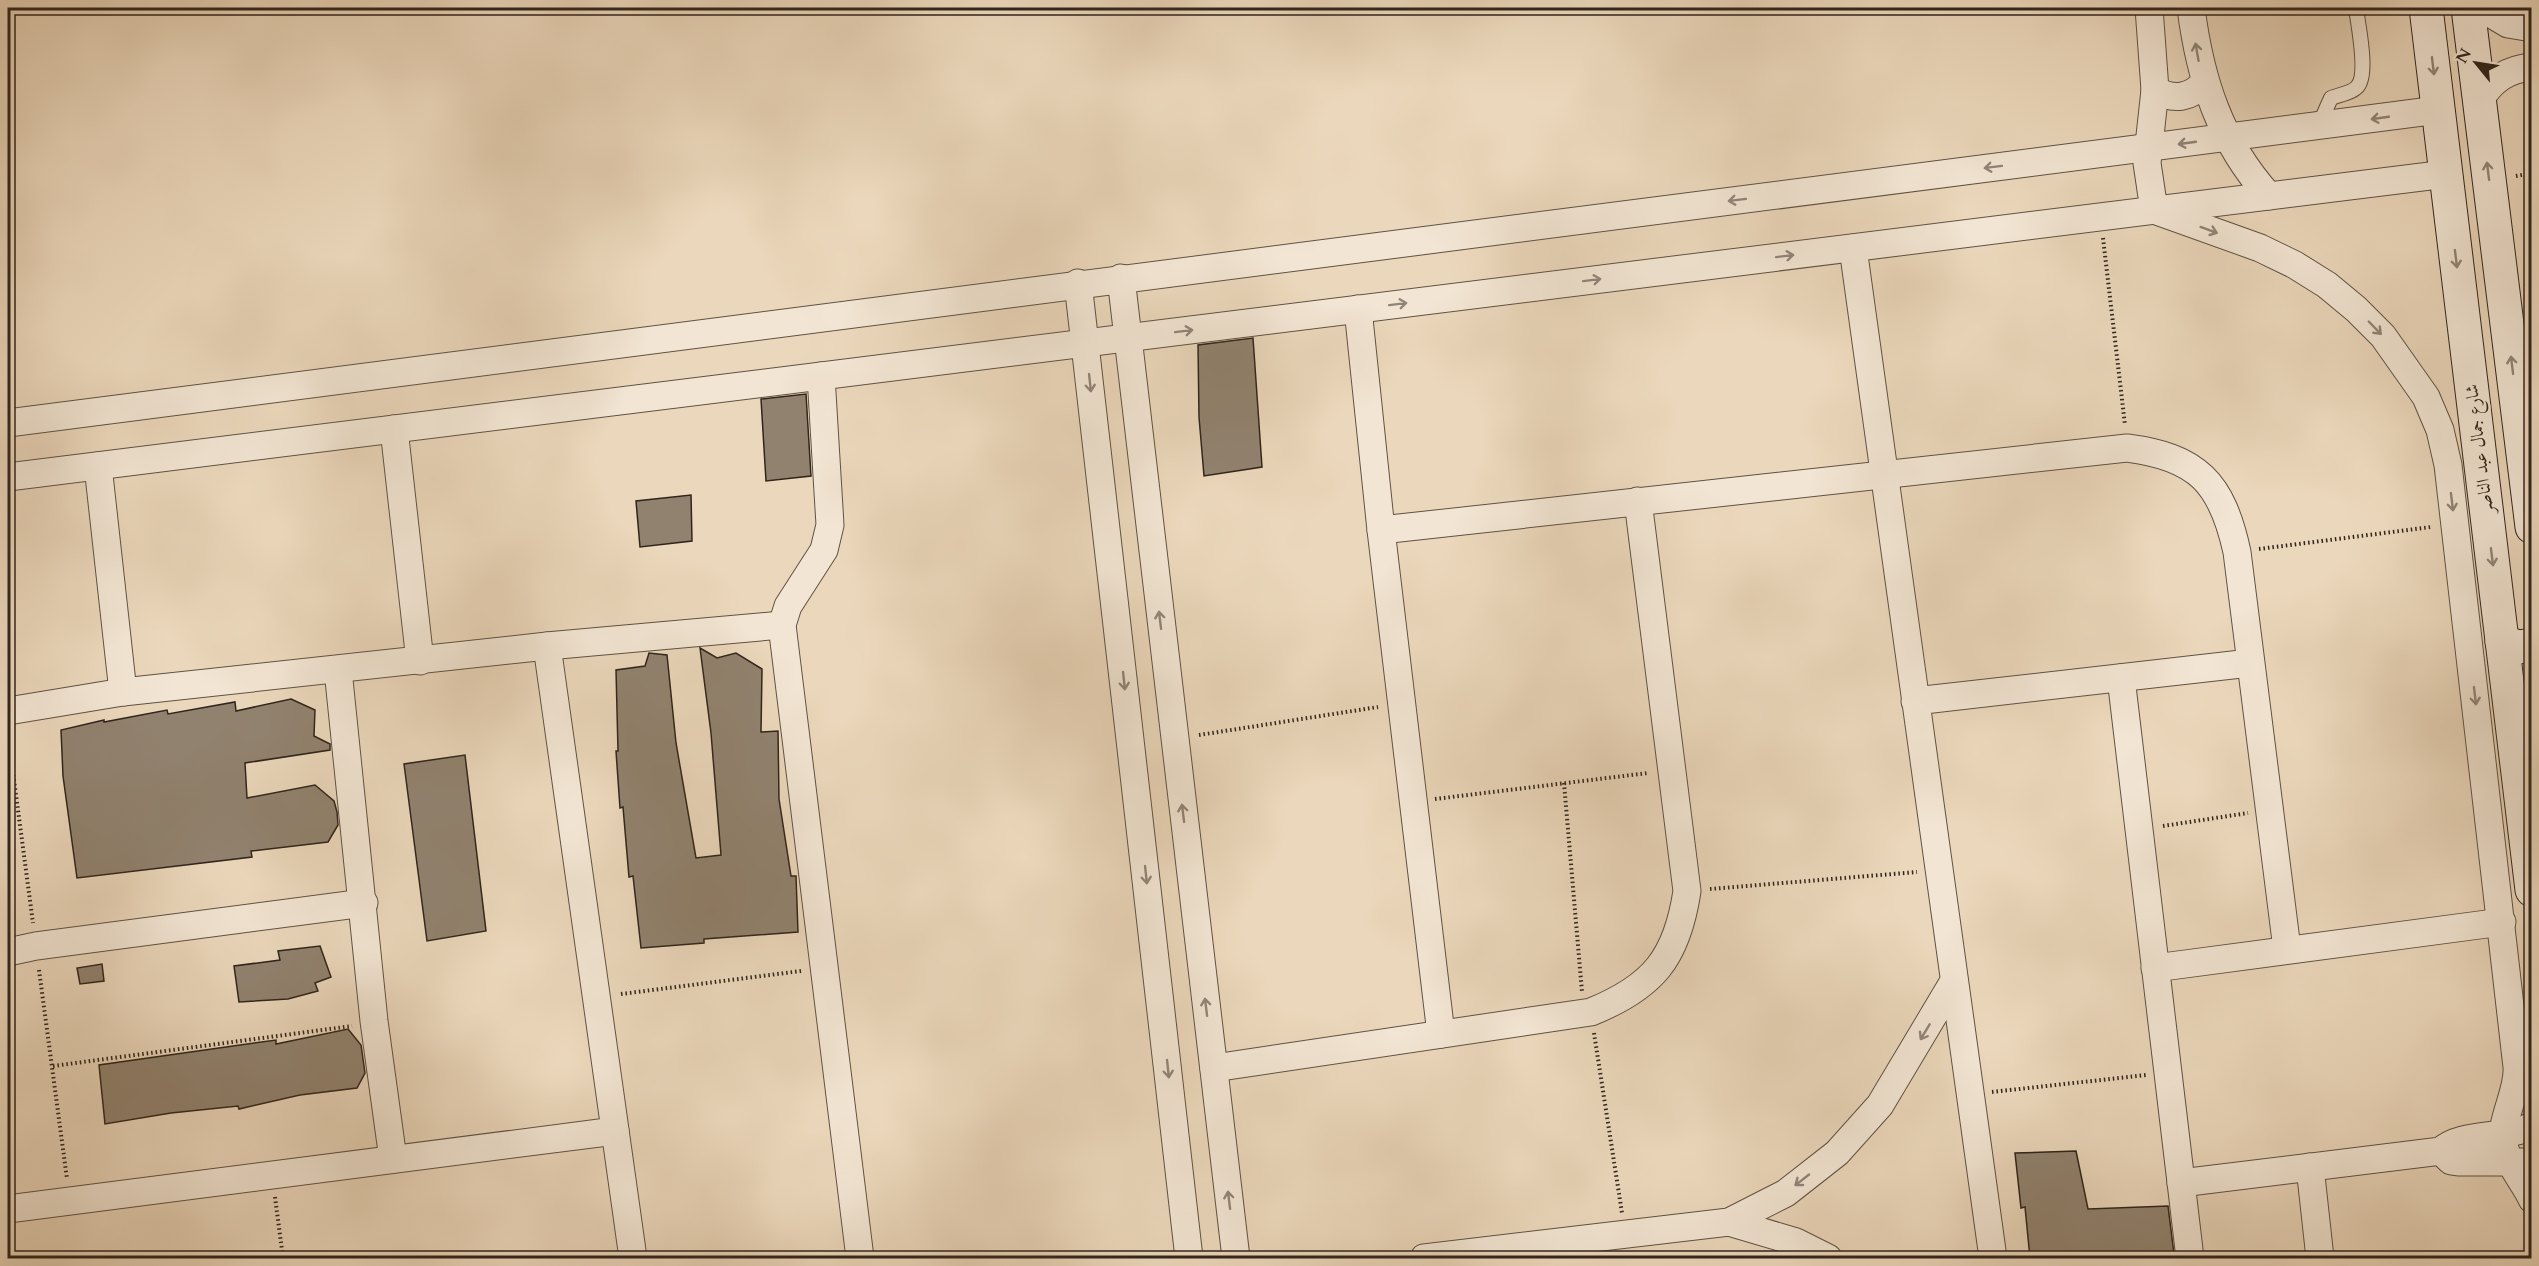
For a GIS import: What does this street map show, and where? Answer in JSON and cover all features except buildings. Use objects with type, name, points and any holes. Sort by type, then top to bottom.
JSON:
[{"type":"main road","name":"شارع جمال عبد الناصر","points":[[2426,8],[2446,174],[2517,644],[2532,890]]},
{"type":"main road","points":[[2468,8],[2532,527]]},
{"type":"street","points":[[2149,8],[2155,90],[2147,148],[2147,179],[2154,210]]},
{"type":"street","points":[[2192,8],[2200,66],[2227,137],[2246,168],[2269,196]]},
{"type":"street","points":[[2481,8],[2508,24],[2532,28]]},
{"type":"street","points":[[2479,101],[2486,90],[2504,74],[2516,69],[2532,67]]},
{"type":"street","points":[[2155,90],[2164,95],[2182,97],[2191,94],[2205,82]]},
{"type":"street","points":[[8,423],[2438,110]]},
{"type":"street","points":[[8,477],[2446,174]]},
{"type":"street","points":[[2154,210],[2260,249],[2295,265],[2327,285],[2377,329],[2421,389],[2440,430],[2455,524],[2518,1078],[2504,1134],[2505,1148],[2521,1162],[2532,1199]]},
{"type":"street","points":[[1852,248],[1993,1258]]},
{"type":"street","points":[[1121,278],[1126,338],[1236,1258]]},
{"type":"street","points":[[1078,284],[1189,1258]]},
{"type":"street","points":[[1358,309],[1381,530],[1441,1034]]},
{"type":"street","points":[[821,376],[830,525],[824,550],[788,606],[782,626],[861,1258]]},
{"type":"street","points":[[394,429],[420,661]]},
{"type":"street","points":[[1381,530],[2127,448],[2161,452],[2191,467],[2215,490],[2230,520],[2237,552],[2287,949]]},
{"type":"street","points":[[98,466],[123,692]]},
{"type":"street","points":[[1214,1068],[1587,1012],[1622,999],[1648,980],[1669,954],[1682,924],[1687,891],[1638,501]]},
{"type":"street","points":[[8,711],[123,692],[547,646],[782,626]]},
{"type":"street","points":[[547,646],[633,1258]]},
{"type":"street","points":[[1915,701],[2250,663]]},
{"type":"street","points":[[338,670],[364,903],[374,1021],[393,1159]]},
{"type":"street","points":[[2121,678],[2190,1258]]},
{"type":"street","points":[[8,952],[36,946],[364,903]]},
{"type":"street","points":[[2155,968],[2502,922]]},
{"type":"street","points":[[1424,1258],[1729,1222],[1786,1192],[1837,1153],[1880,1105],[1954,981]]},
{"type":"street","points":[[2181,1183],[2441,1151],[2453,1142],[2504,1134],[2532,1126]]},
{"type":"street","points":[[8,1209],[615,1131]]},
{"type":"street","points":[[2441,1151],[2451,1161],[2458,1162],[2521,1162]]},
{"type":"street","points":[[2310,1167],[2320,1258]]},
{"type":"street","points":[[1729,1222],[1796,1242],[1828,1258]]},
{"type":"lane","points":[[2325,125],[2323,116],[2331,98],[2356,89],[2362,81],[2363,65],[2356,8]]},
{"type":"path","points":[[2101,217],[2127,448]]},
{"type":"path","points":[[2237,552],[2455,524]]},
{"type":"path","points":[[1174,739],[1402,703]]},
{"type":"path","points":[[1413,801],[1672,770]]},
{"type":"path","points":[[1564,783],[1587,1012],[1626,1234]]},
{"type":"path","points":[[2139,829],[2269,810]]},
{"type":"path","points":[[1687,891],[1939,870]]},
{"type":"path","points":[[596,997],[826,968]]},
{"type":"path","points":[[53,1066],[374,1021]]},
{"type":"path","points":[[1970,1094],[2167,1073]]},
{"type":"path","points":[[272,1175],[283,1258]]}]
